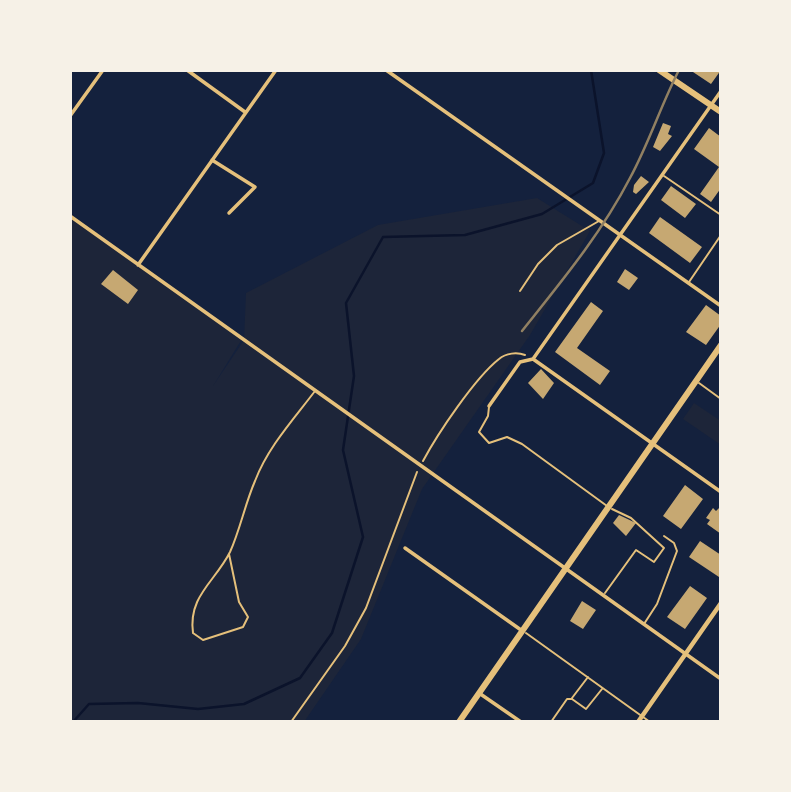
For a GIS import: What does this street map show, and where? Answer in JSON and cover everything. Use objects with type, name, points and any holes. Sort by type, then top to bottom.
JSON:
[{"type":"main road","points":[[659,70],[668,72],[721,112]]},
{"type":"main road","points":[[459,722],[721,345]]},
{"type":"street","points":[[70,116],[103,70]]},
{"type":"street","points":[[187,70],[246,113]]},
{"type":"street","points":[[138,265],[276,70]]},
{"type":"street","points":[[386,70],[721,306]]},
{"type":"street","points":[[489,406],[520,362],[533,359],[721,91]]},
{"type":"street","points":[[212,160],[254,187],[229,213]]},
{"type":"street","points":[[70,216],[721,679]]},
{"type":"street","points":[[533,359],[721,492]]},
{"type":"street","points":[[405,548],[523,631]]},
{"type":"street","points":[[638,722],[721,603]]},
{"type":"street","points":[[479,693],[521,722]]},
{"type":"lane","points":[[663,175],[721,215]]},
{"type":"lane","points":[[520,291],[538,264],[557,245],[600,220]]},
{"type":"lane","points":[[688,283],[721,236]]},
{"type":"lane","points":[[696,381],[721,399]]},
{"type":"lane","points":[[229,554],[239,602],[248,617],[243,627],[203,640],[193,633],[191,618],[199,594],[229,554],[255,479],[272,447],[316,391]]},
{"type":"lane","points":[[489,406],[488,416],[479,432],[482,438],[489,443],[507,437],[522,444],[608,508],[631,518],[664,548],[654,562],[636,550],[603,596]]},
{"type":"lane","points":[[643,625],[657,604],[677,551],[674,543],[664,536]]},
{"type":"lane","points":[[523,631],[650,722]]},
{"type":"lane","points":[[572,699],[587,677]]},
{"type":"lane","points":[[551,722],[567,699],[572,699],[586,709],[590,708],[603,688]]},
{"type":"path","points":[[291,722],[345,646],[361,617],[420,466],[459,405],[500,358],[520,353],[533,359]]},
{"type":"shaded area","points":[[537,198],[590,231],[530,335],[422,489],[361,639],[304,722],[70,722],[70,216],[242,339],[213,386],[244,340],[246,293],[378,225]]},
{"type":"shaded area","points":[[694,403],[721,421],[721,445],[683,419]]},
{"type":"building","points":[[690,70],[721,70],[711,84]]},
{"type":"building","points":[[663,123],[671,126],[668,134],[672,136],[660,151],[653,147]]},
{"type":"building","points":[[709,128],[721,137],[721,188],[711,202],[700,194],[719,167],[694,149]]},
{"type":"building","points":[[641,176],[649,182],[636,194],[633,192],[634,185]]},
{"type":"building","points":[[671,186],[696,204],[685,218],[661,200]]},
{"type":"building","points":[[660,217],[702,247],[690,263],[649,233]]},
{"type":"building","points":[[625,269],[638,278],[629,290],[617,282]]},
{"type":"building","points":[[113,270],[138,290],[128,304],[101,284]]},
{"type":"building","points":[[591,302],[603,311],[577,348],[610,371],[600,385],[555,352]]},
{"type":"building","points":[[706,305],[721,316],[721,324],[706,345],[686,332]]},
{"type":"building","points":[[541,369],[554,383],[543,399],[528,383]]},
{"type":"building","points":[[685,485],[703,499],[681,529],[663,516]]},
{"type":"building","points":[[721,506],[721,534],[707,524],[710,520],[706,518],[713,508],[716,511]]},
{"type":"building","points":[[619,515],[636,523],[626,536],[613,523]]},
{"type":"building","points":[[700,541],[721,555],[719,577],[689,557]]},
{"type":"building","points":[[690,586],[707,598],[685,629],[667,617]]},
{"type":"building","points":[[582,601],[596,610],[583,629],[570,621]]},
{"type":"waterway","points":[[73,722],[89,704],[138,703],[198,709],[244,704],[300,678],[332,633],[363,537],[343,450],[354,376],[346,303],[383,237],[465,235],[542,214],[593,183],[604,153],[591,70]]},
{"type":"railway","points":[[522,331],[580,257],[619,199],[679,70]]}]
